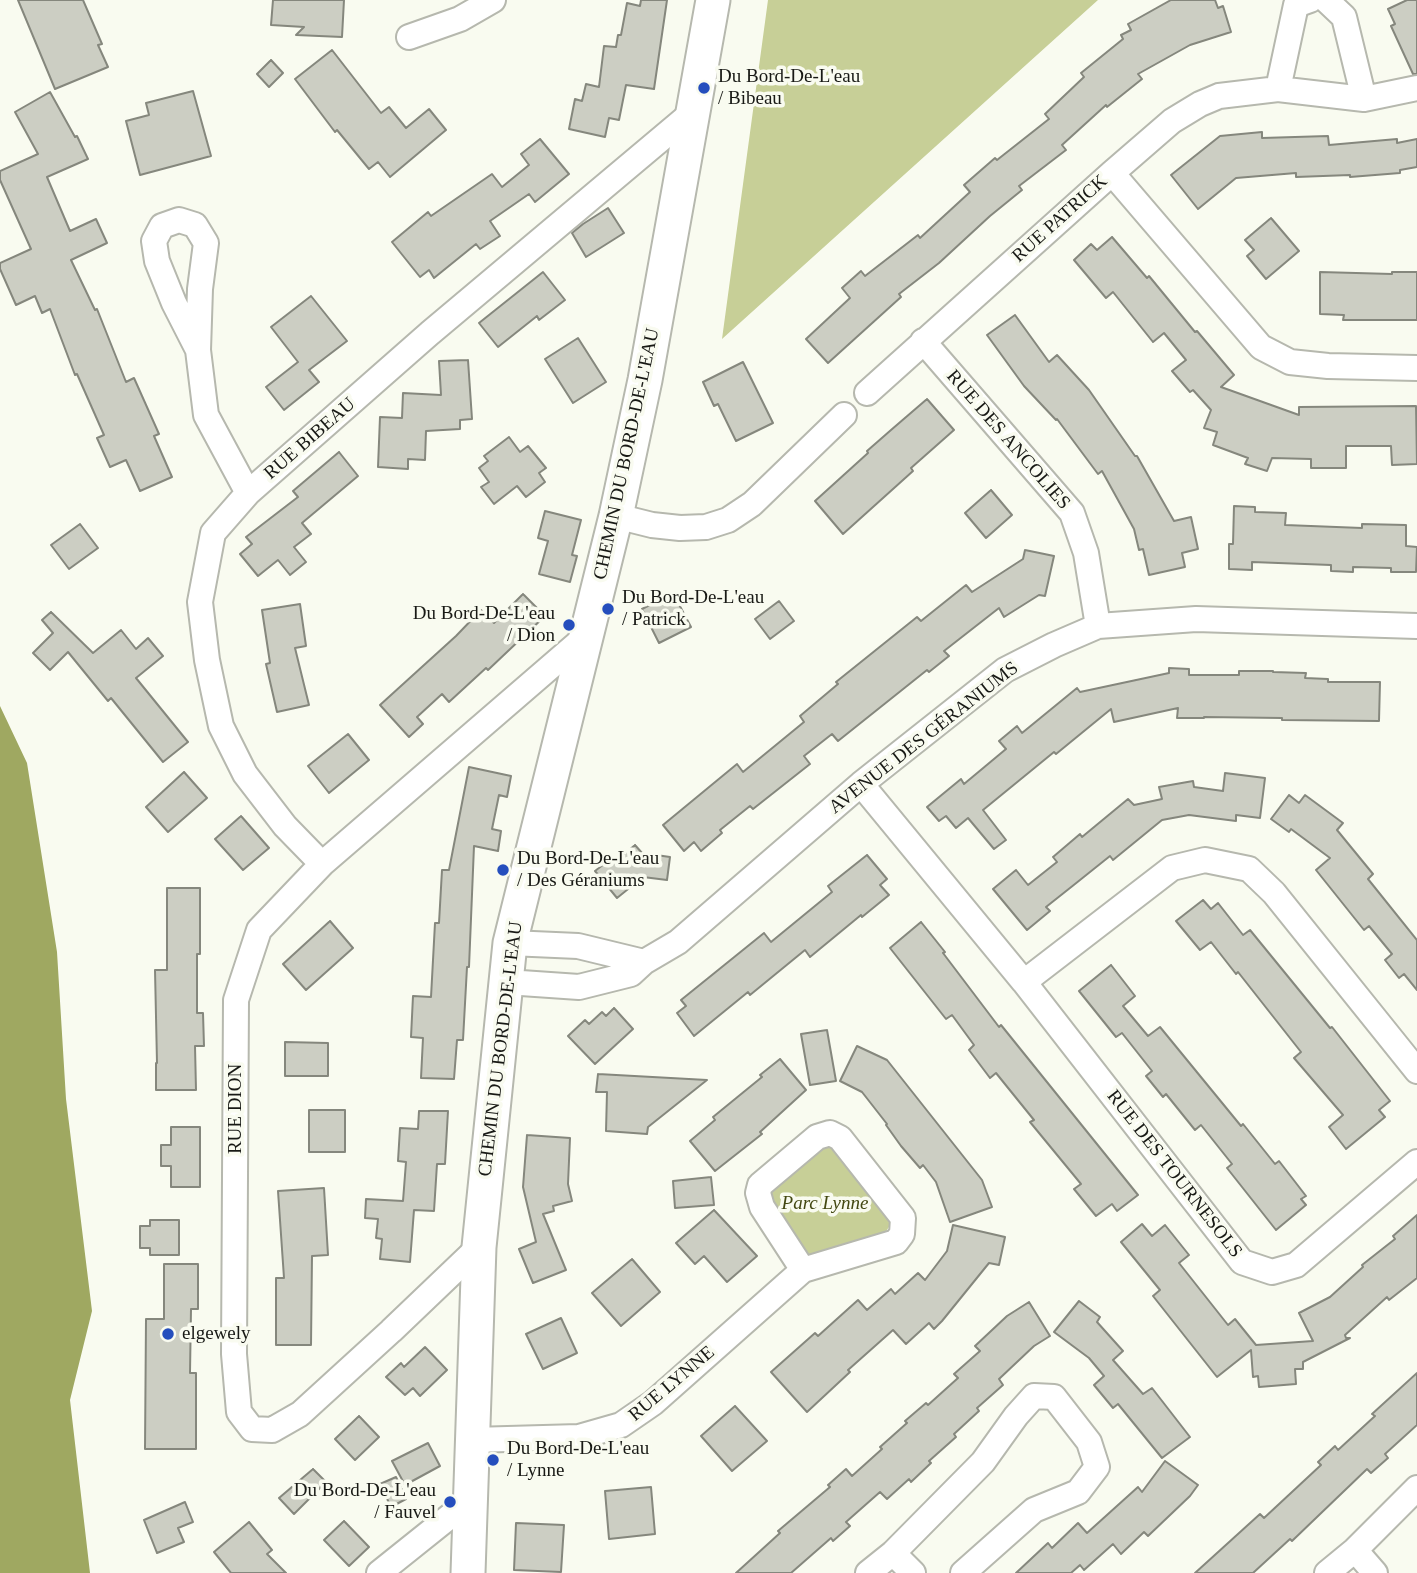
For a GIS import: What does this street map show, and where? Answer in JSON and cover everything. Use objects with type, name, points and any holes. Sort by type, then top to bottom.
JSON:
[{"type":"street","points":[[409,37],[460,19],[494,0]]},
{"type":"street","name":"CHEMIN DU BORD-DE-L'EAU","points":[[468,1573],[479,1247],[510,943],[616,516],[645,380],[713,0]]},
{"type":"street","points":[[1278,89],[1296,5],[1310,0]]},
{"type":"street","points":[[1326,0],[1344,17],[1364,99]]},
{"type":"street","name":"RUE PATRICK","points":[[867,393],[1112,173],[1172,121],[1200,104],[1219,96],[1278,89],[1364,99],[1417,88]]},
{"type":"street","name":"RUE BIBEAU","points":[[322,863],[285,826],[245,774],[221,726],[207,660],[200,603],[213,533],[248,493],[430,333],[693,112]]},
{"type":"street","points":[[1112,173],[1261,347],[1290,362],[1328,366],[1417,368]]},
{"type":"street","name":"RUE DES ANCOLIES","points":[[923,341],[1072,513],[1086,553],[1098,626]]},
{"type":"street","points":[[198,350],[206,415],[248,493]]},
{"type":"street","points":[[616,516],[652,525],[680,528],[706,527],[728,520],[751,505],[844,415]]},
{"type":"street","name":"AVENUE DES GÉRANIUMS","points":[[507,980],[579,986],[631,974],[644,962],[678,942],[860,784],[1005,670],[1098,626],[1196,620],[1417,626]]},
{"type":"street","name":"RUE DION","points":[[479,1247],[299,1414],[272,1430],[252,1429],[239,1412],[234,1354],[236,1000],[259,930],[322,863],[585,637]]},
{"type":"street","name":"RUE DES TOURNESOLS","points":[[860,784],[1024,982],[1242,1262],[1272,1272],[1296,1265],[1417,1162]]},
{"type":"street","points":[[1024,982],[1172,868],[1205,860],[1249,869],[1274,893],[1417,1071]]},
{"type":"street","points":[[510,943],[578,946],[644,962]]},
{"type":"street","name":"RUE LYNNE","points":[[472,1440],[579,1437],[621,1425],[653,1404],[803,1270],[896,1242],[902,1234],[903,1218],[840,1138],[830,1133],[817,1137],[760,1185],[758,1194],[762,1207],[803,1270]]},
{"type":"street","points":[[868,1573],[893,1553],[983,1462],[1034,1396],[1054,1397],[1089,1442],[1097,1467],[1078,1492],[1034,1510],[963,1573]]},
{"type":"street","points":[[379,1573],[469,1501]]},
{"type":"street","points":[[1327,1573],[1412,1501]]},
{"type":"street","points":[[1355,1550],[1375,1573]]},
{"type":"street","points":[[893,1553],[913,1573]]},
{"type":"green space","points":[[768,0],[1098,0],[722,339]]},
{"type":"green space","name":"Parc Lynne","points":[[829,1144],[889,1214],[889,1227],[884,1234],[808,1257],[774,1205],[770,1194],[772,1187],[818,1147]]},
{"type":"shaded area","points":[[0,706],[27,763],[57,952],[66,1099],[92,1311],[70,1400],[90,1573],[0,1573]]},
{"type":"building","points":[[18,0],[83,0],[102,44],[98,45],[108,67],[55,89]]},
{"type":"building","points":[[273,0],[344,0],[342,37],[296,35],[304,27],[271,25]]},
{"type":"building","points":[[641,0],[667,0],[654,89],[626,85],[619,120],[609,118],[605,137],[569,129],[575,99],[582,101],[586,84],[599,87],[604,46],[616,47],[627,3],[640,6]]},
{"type":"building","points":[[1171,0],[1215,0],[1218,8],[1223,6],[1231,32],[1190,45],[1138,74],[1142,79],[1107,107],[1106,105],[1062,145],[1066,150],[1019,186],[1022,190],[939,263],[899,294],[901,297],[828,363],[806,339],[850,298],[842,288],[861,271],[865,276],[918,235],[920,238],[970,192],[964,185],[995,158],[997,160],[1049,119],[1045,114],[1084,77],[1081,73],[1123,39],[1121,35],[1131,30],[1128,24]]},
{"type":"building","points":[[1407,0],[1417,0],[1417,74],[1413,74],[1391,26],[1395,24],[1388,9]]},
{"type":"building","points":[[332,50],[381,113],[389,107],[406,128],[429,109],[446,130],[390,177],[378,162],[369,169],[337,130],[335,132],[295,79]]},
{"type":"building","points":[[271,60],[283,73],[269,87],[257,74]]},
{"type":"building","points":[[193,91],[211,156],[140,175],[126,121],[149,115],[146,103]]},
{"type":"building","points":[[50,92],[88,159],[47,177],[70,231],[96,219],[107,243],[71,260],[95,310],[97,309],[126,382],[134,378],[159,434],[154,436],[172,477],[140,491],[126,460],[110,467],[97,438],[104,435],[77,374],[75,375],[50,309],[42,313],[35,296],[16,305],[0,269],[0,263],[31,249],[0,180],[0,171],[38,154],[15,112]]},
{"type":"building","points":[[1262,132],[1262,138],[1328,136],[1329,145],[1397,139],[1397,143],[1417,139],[1417,167],[1400,170],[1400,173],[1350,177],[1296,177],[1296,173],[1236,178],[1198,209],[1171,175],[1220,136]]},
{"type":"building","points":[[540,139],[569,174],[535,202],[529,194],[490,221],[500,236],[480,249],[476,244],[434,278],[429,270],[420,277],[392,242],[428,212],[431,216],[492,174],[502,187],[529,165],[521,154]]},
{"type":"building","points":[[608,208],[624,233],[586,257],[572,233]]},
{"type":"building","points":[[1271,218],[1299,251],[1266,279],[1247,256],[1254,250],[1245,240]]},
{"type":"building","points":[[1112,237],[1234,375],[1221,387],[1299,415],[1299,407],[1416,406],[1417,464],[1392,465],[1391,446],[1346,446],[1346,468],[1311,468],[1311,459],[1272,458],[1267,471],[1245,464],[1248,458],[1213,445],[1217,432],[1204,428],[1211,410],[1193,390],[1190,392],[1172,371],[1186,360],[1164,333],[1153,342],[1113,292],[1106,298],[1074,260],[1091,244],[1097,250]]},
{"type":"building","points":[[543,272],[565,300],[539,320],[537,316],[498,347],[479,323]]},
{"type":"building","points":[[1320,272],[1417,272],[1417,320],[1343,320],[1344,315],[1320,314]]},
{"type":"building","points":[[311,296],[347,341],[309,370],[319,382],[284,410],[266,387],[298,362],[271,327]]},
{"type":"building","points":[[1015,315],[1049,362],[1057,355],[1089,390],[1137,456],[1174,521],[1191,517],[1198,549],[1182,553],[1185,567],[1149,575],[1143,549],[1139,550],[1134,529],[1102,471],[1098,474],[1057,419],[1024,386],[987,335]]},
{"type":"building","points":[[578,338],[606,382],[573,403],[545,359]]},
{"type":"building","points":[[468,360],[472,419],[460,420],[460,429],[426,431],[425,460],[408,459],[408,469],[378,467],[380,417],[402,418],[403,393],[441,395],[439,361]]},
{"type":"building","points":[[743,362],[773,423],[736,441],[718,404],[714,406],[703,382]]},
{"type":"building","points":[[927,399],[954,430],[843,534],[815,501]]},
{"type":"building","points":[[509,437],[520,452],[528,446],[546,468],[539,473],[545,482],[526,497],[517,486],[494,504],[481,487],[489,482],[479,468],[488,461],[484,456]]},
{"type":"building","points":[[339,452],[358,476],[302,523],[311,534],[294,547],[306,562],[290,575],[278,560],[258,576],[240,554],[252,544],[246,537],[298,497],[293,491]]},
{"type":"building","points":[[991,490],[1012,515],[986,538],[965,513]]},
{"type":"building","points":[[1234,506],[1255,507],[1255,512],[1286,513],[1285,525],[1362,528],[1362,524],[1406,525],[1406,546],[1417,547],[1416,572],[1353,567],[1353,572],[1331,571],[1331,565],[1252,562],[1252,570],[1229,569]]},
{"type":"building","points":[[545,511],[581,520],[572,555],[577,556],[570,582],[539,574],[548,541],[538,538]]},
{"type":"building","points":[[80,524],[98,548],[69,569],[51,545]]},
{"type":"building","points":[[1025,550],[1054,556],[1045,596],[1039,595],[1004,617],[999,608],[944,651],[949,656],[929,672],[927,670],[838,741],[832,734],[804,756],[810,764],[753,809],[750,806],[720,830],[722,833],[701,851],[694,842],[684,851],[663,825],[737,764],[743,772],[804,722],[800,716],[838,684],[836,682],[917,617],[921,621],[966,585],[972,592],[1023,559]]},
{"type":"building","points":[[673,593],[691,627],[659,643],[642,609]]},
{"type":"building","points":[[523,594],[545,616],[488,670],[486,668],[449,702],[442,694],[417,717],[423,724],[409,737],[380,705],[481,610],[494,623]]},
{"type":"building","points":[[779,601],[794,621],[770,639],[755,619]]},
{"type":"building","points":[[300,604],[306,646],[295,648],[309,705],[277,712],[266,664],[270,663],[262,610]]},
{"type":"building","points":[[51,612],[93,653],[121,630],[136,649],[148,638],[163,656],[136,678],[188,742],[163,762],[111,698],[108,701],[68,652],[50,670],[33,653],[53,633],[42,620]]},
{"type":"building","points":[[1169,668],[1189,669],[1189,675],[1239,675],[1239,671],[1273,671],[1306,673],[1305,678],[1328,679],[1328,682],[1380,682],[1379,721],[1177,718],[1178,708],[1114,722],[1111,709],[983,810],[1006,840],[994,849],[968,818],[956,828],[946,816],[939,821],[927,807],[961,779],[964,784],[1006,749],[999,741],[1017,726],[1022,733],[1077,688],[1080,692],[1169,673]]},
{"type":"building","points":[[348,734],[369,760],[329,793],[308,766]]},
{"type":"building","points":[[469,767],[511,776],[507,797],[499,795],[492,829],[501,831],[498,851],[474,846],[463,1040],[457,1040],[454,1079],[421,1078],[423,1038],[411,1037],[413,996],[431,997],[435,923],[439,923],[442,870],[449,870]]},
{"type":"building","points":[[184,772],[207,798],[168,832],[146,807]]},
{"type":"building","points":[[1225,773],[1265,778],[1260,818],[1236,815],[1236,821],[1189,815],[1162,820],[1113,860],[1110,856],[1046,907],[1050,911],[1027,930],[993,889],[1016,870],[1028,885],[1057,862],[1053,857],[1128,799],[1134,805],[1162,799],[1159,787],[1193,781],[1194,787],[1223,791]]},
{"type":"building","points":[[1289,795],[1299,803],[1305,795],[1343,823],[1337,830],[1373,874],[1368,879],[1417,940],[1417,990],[1404,974],[1399,978],[1385,960],[1392,954],[1369,926],[1364,930],[1316,870],[1330,858],[1291,829],[1289,832],[1271,819]]},
{"type":"building","points":[[241,816],[269,848],[243,870],[215,839]]},
{"type":"building","points":[[635,845],[642,853],[670,857],[667,880],[643,877],[617,898],[595,871],[613,857],[616,861]]},
{"type":"building","points":[[867,855],[887,879],[880,885],[889,895],[810,957],[805,950],[694,1036],[677,1013],[686,1006],[681,1000],[764,933],[771,942],[832,892],[828,886]]},
{"type":"building","points":[[167,888],[200,888],[197,1013],[203,1013],[204,1046],[195,1046],[196,1090],[156,1090],[155,970],[167,970]]},
{"type":"building","points":[[1203,900],[1211,909],[1218,903],[1243,935],[1250,930],[1390,1101],[1379,1110],[1385,1117],[1346,1149],[1329,1127],[1343,1115],[1294,1058],[1301,1052],[1211,942],[1200,950],[1176,921]]},
{"type":"building","points":[[330,921],[353,948],[306,990],[283,964]]},
{"type":"building","points":[[921,922],[999,1027],[1001,1025],[1138,1195],[1117,1211],[1112,1204],[1096,1216],[1074,1189],[1081,1184],[1030,1122],[1034,1120],[996,1073],[990,1078],[969,1050],[974,1045],[952,1015],[946,1019],[890,948]]},
{"type":"building","points":[[1111,965],[1135,996],[1123,1006],[1148,1036],[1160,1027],[1241,1126],[1243,1124],[1275,1164],[1279,1161],[1306,1196],[1301,1199],[1306,1205],[1276,1230],[1227,1168],[1232,1164],[1201,1125],[1195,1130],[1166,1094],[1163,1097],[1146,1076],[1152,1071],[1122,1033],[1116,1037],[1079,991]]},
{"type":"building","points":[[614,1008],[633,1029],[595,1064],[568,1036],[585,1020],[589,1024],[602,1012],[606,1016]]},
{"type":"building","points":[[827,1030],[836,1081],[810,1085],[801,1034]]},
{"type":"building","points":[[285,1042],[328,1043],[328,1076],[285,1076]]},
{"type":"building","points":[[857,1046],[887,1060],[982,1180],[992,1207],[950,1222],[936,1182],[923,1165],[920,1168],[901,1146],[862,1092],[840,1081]]},
{"type":"building","points":[[780,1059],[806,1090],[760,1132],[762,1134],[715,1171],[690,1141],[715,1120],[713,1117]]},
{"type":"building","points":[[598,1074],[707,1080],[648,1127],[647,1134],[606,1131],[607,1092],[596,1092]]},
{"type":"building","points":[[309,1110],[345,1110],[345,1152],[309,1152]]},
{"type":"building","points":[[419,1111],[448,1111],[445,1164],[437,1164],[434,1211],[414,1210],[410,1262],[380,1259],[382,1239],[376,1238],[378,1219],[365,1218],[366,1199],[403,1201],[406,1162],[398,1161],[400,1128],[418,1129]]},
{"type":"building","points":[[171,1127],[200,1127],[200,1187],[171,1187],[171,1166],[161,1166],[161,1145],[171,1145]]},
{"type":"building","points":[[527,1135],[570,1138],[568,1184],[572,1201],[553,1206],[554,1211],[543,1214],[566,1270],[533,1283],[519,1249],[536,1242],[523,1187]]},
{"type":"building","points":[[711,1177],[714,1205],[675,1208],[673,1181]]},
{"type":"building","points":[[324,1188],[328,1255],[312,1256],[311,1345],[276,1345],[276,1278],[284,1278],[278,1191]]},
{"type":"building","points":[[714,1210],[757,1256],[727,1282],[704,1256],[695,1264],[676,1243]]},
{"type":"building","points":[[1417,1215],[1417,1278],[1389,1300],[1387,1297],[1345,1335],[1350,1338],[1303,1362],[1303,1369],[1295,1369],[1296,1384],[1259,1387],[1258,1376],[1253,1377],[1251,1350],[1217,1377],[1153,1296],[1160,1290],[1121,1242],[1142,1224],[1152,1236],[1165,1225],[1189,1255],[1179,1263],[1228,1325],[1235,1319],[1256,1345],[1313,1341],[1299,1313],[1330,1297],[1363,1267],[1362,1265],[1395,1239],[1393,1236]]},
{"type":"building","points":[[150,1220],[179,1220],[179,1255],[150,1255],[150,1248],[140,1248],[140,1226],[150,1226]]},
{"type":"building","points":[[953,1225],[1005,1237],[999,1265],[989,1263],[934,1329],[929,1323],[906,1344],[893,1330],[848,1370],[850,1372],[807,1412],[771,1372],[815,1333],[818,1336],[858,1300],[867,1310],[891,1289],[895,1294],[918,1273],[925,1280],[947,1251]]},
{"type":"building","points":[[632,1259],[660,1292],[621,1326],[592,1293]]},
{"type":"building","points":[[164,1264],[198,1264],[198,1309],[191,1309],[190,1373],[196,1373],[196,1449],[145,1449],[146,1319],[164,1319]]},
{"type":"building","points":[[1079,1301],[1100,1317],[1097,1322],[1123,1351],[1113,1360],[1143,1394],[1152,1388],[1190,1437],[1162,1458],[1118,1404],[1113,1408],[1094,1385],[1104,1376],[1089,1358],[1054,1332]]},
{"type":"building","points":[[1029,1302],[1050,1336],[1034,1346],[999,1379],[1003,1385],[977,1408],[979,1411],[954,1434],[956,1437],[929,1461],[931,1463],[911,1482],[909,1479],[887,1499],[880,1492],[846,1522],[850,1526],[833,1541],[831,1538],[791,1573],[736,1573],[846,1469],[852,1476],[882,1449],[880,1447],[907,1423],[905,1421],[958,1378],[954,1374],[980,1351],[975,1346],[1007,1316]]},
{"type":"building","points":[[561,1318],[577,1353],[543,1369],[526,1334]]},
{"type":"building","points":[[425,1347],[447,1370],[420,1396],[413,1388],[405,1395],[386,1377],[401,1363],[404,1367]]},
{"type":"building","points":[[1417,1373],[1417,1425],[1385,1454],[1388,1458],[1371,1473],[1367,1469],[1292,1541],[1290,1539],[1253,1573],[1195,1573],[1260,1514],[1264,1518],[1321,1465],[1318,1462],[1335,1446],[1338,1450]]},
{"type":"building","points":[[735,1406],[767,1441],[732,1471],[701,1436]]},
{"type":"building","points":[[359,1416],[379,1437],[355,1460],[335,1439]]},
{"type":"building","points":[[428,1443],[440,1466],[405,1485],[392,1461]]},
{"type":"building","points":[[1165,1461],[1198,1485],[1148,1536],[1144,1532],[1121,1554],[1113,1544],[1084,1570],[1080,1565],[1071,1573],[1016,1573],[1048,1543],[1052,1548],[1078,1523],[1087,1533],[1138,1487],[1142,1492]]},
{"type":"building","points":[[313,1469],[326,1482],[294,1514],[279,1498]]},
{"type":"building","points":[[396,1477],[406,1499],[391,1507],[380,1484]]},
{"type":"building","points":[[651,1487],[655,1534],[609,1539],[605,1491]]},
{"type":"building","points":[[185,1502],[193,1522],[178,1528],[184,1542],[157,1553],[144,1520]]},
{"type":"building","points":[[344,1521],[369,1547],[349,1566],[324,1540]]},
{"type":"building","points":[[249,1522],[272,1550],[267,1554],[286,1573],[231,1573],[214,1552]]},
{"type":"building","points":[[516,1523],[564,1525],[561,1572],[514,1570]]},
{"type":"place","name":"Du Bord-De-L'eau / Bibeau","points":[[704,88]]},
{"type":"place","name":"Du Bord-De-L'eau / Patrick","points":[[608,609]]},
{"type":"place","name":"Du Bord-De-L'eau / Dion","points":[[569,625]]},
{"type":"place","name":"Du Bord-De-L'eau / Des Géraniums","points":[[503,870]]},
{"type":"place","name":"elgewely","points":[[168,1334]]},
{"type":"place","name":"Du Bord-De-L'eau / Lynne","points":[[493,1460]]},
{"type":"place","name":"Du Bord-De-L'eau / Fauvel","points":[[450,1502]]}]
